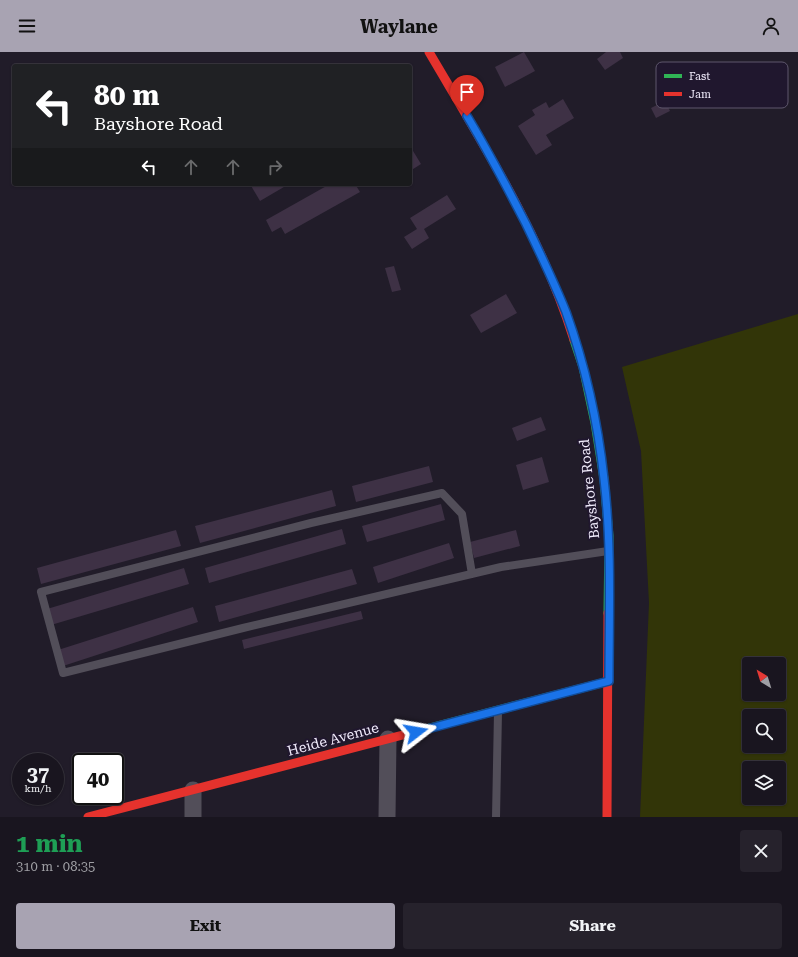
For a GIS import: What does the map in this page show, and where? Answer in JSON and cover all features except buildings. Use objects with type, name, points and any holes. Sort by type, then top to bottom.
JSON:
[{"type":"main road","name":"Bayshore Road","points":[[429,52],[497,167],[550,273],[566,313],[582,368],[595,423],[604,479],[609,536],[607,817]]},
{"type":"main road","name":"Heide Avenue","points":[[88,817],[609,681]]},
{"type":"street","points":[[387,817],[388,739]]},
{"type":"street","points":[[193,790],[193,817]]},
{"type":"lane","points":[[472,574],[462,514],[442,493],[311,522],[41,592],[63,673],[258,624],[472,574],[501,567],[609,551]]},
{"type":"lane","points":[[496,817],[498,710]]},
{"type":"green space","points":[[798,314],[798,817],[640,817],[649,603],[641,451],[622,367]]},
{"type":"traffic: fast","points":[[574,340],[583,367],[595,423],[604,479],[609,536],[608,613]]},
{"type":"traffic: fast","points":[[422,730],[609,681]]},
{"type":"traffic: jam","points":[[429,52],[510,192],[545,264],[561,302],[574,340]]},
{"type":"traffic: jam","points":[[607,817],[608,613]]},
{"type":"traffic: jam","points":[[88,817],[422,730]]},
{"type":"route","points":[[416,732],[609,681],[609,536],[604,479],[595,423],[582,368],[566,313],[550,273],[497,167],[467,116]]}]
